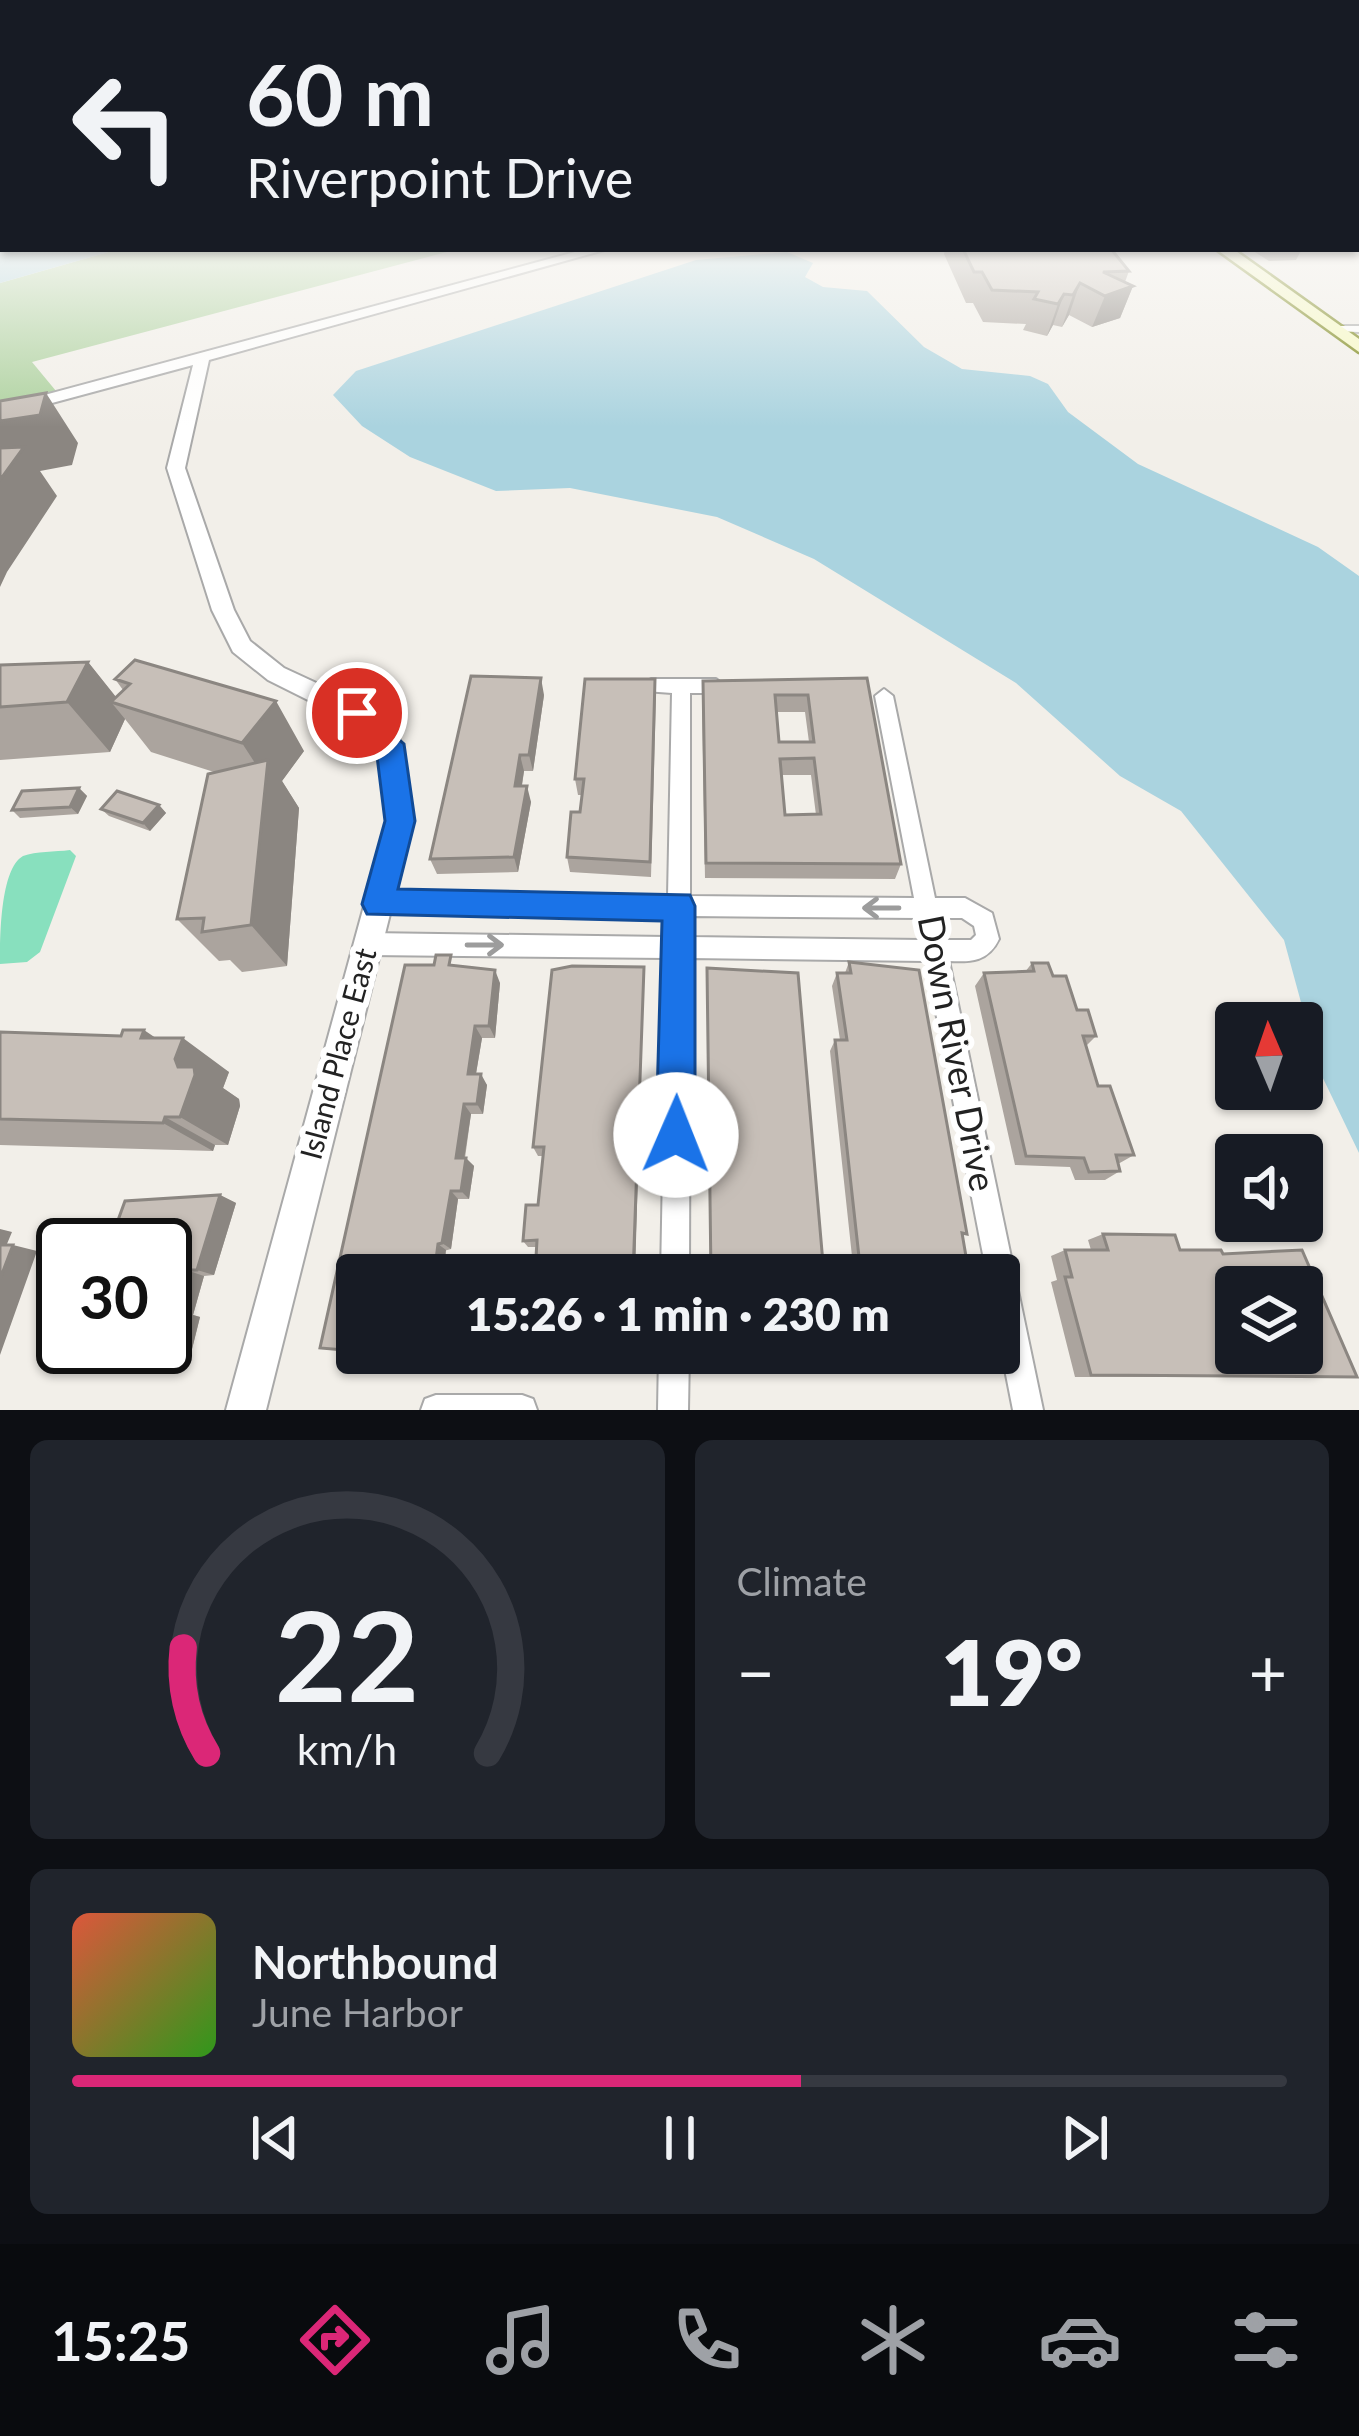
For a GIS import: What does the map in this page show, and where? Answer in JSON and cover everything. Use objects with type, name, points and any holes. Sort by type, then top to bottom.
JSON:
[{"type":"main road","points":[[1290,296],[1359,347]]},
{"type":"street","points":[[0,412],[430,296]]},
{"type":"street","points":[[1337,329],[1359,329]]},
{"type":"street","name":"Island Place East","points":[[202,358],[176,468],[223,610],[241,646],[277,674],[357,713],[390,744],[400,821],[246,1410]]},
{"type":"street","points":[[651,686],[716,686]]},
{"type":"street","points":[[675,1254],[681,686]]},
{"type":"street","name":"Down River Drive","points":[[884,696],[1028,1410]]},
{"type":"street","points":[[368,944],[975,951],[984,947],[988,929],[965,908],[378,904]]},
{"type":"street","points":[[673,1410],[674,1374]]},
{"type":"street","points":[[436,1410],[522,1410]]},
{"type":"green space","points":[[0,296],[282,296],[32,362],[56,391],[0,404]]},
{"type":"green space","points":[[70,850],[76,856],[40,952],[27,962],[0,964],[3,905],[15,863],[28,854]]},
{"type":"water","points":[[586,296],[872,296],[924,347],[962,369],[1030,376],[1048,384],[1068,412],[1138,464],[1318,547],[1359,576],[1359,1153],[1323,1078],[1323,1002],[1301,1002],[1284,940],[1181,811],[1120,776],[1016,683],[814,559],[717,517],[570,488],[496,491],[410,457],[362,426],[333,395],[356,371]]},
{"type":"building","points":[[1036,296],[1063,296],[1058,304],[1034,299]]},
{"type":"building","points":[[46,393],[40,415],[0,421],[0,401]]},
{"type":"building","points":[[24,447],[0,480],[0,448]]},
{"type":"building","points":[[135,660],[276,701],[242,743],[111,702],[130,684],[115,679]]},
{"type":"building","points":[[88,662],[67,702],[0,707],[0,665]]},
{"type":"building","points":[[471,676],[541,678],[529,755],[520,755],[515,786],[527,786],[514,857],[430,859]]},
{"type":"building","points":[[867,678],[901,864],[706,863],[703,681]],"holes":[[[775,695],[808,695],[814,742],[779,742]],[[814,758],[821,814],[785,815],[780,759]]]},
{"type":"building","points":[[585,679],[655,679],[650,862],[567,857],[571,812],[580,812],[584,779],[575,779]]},
{"type":"building","points":[[268,760],[251,925],[202,932],[204,918],[177,919],[208,774]]},
{"type":"building","points":[[79,788],[70,807],[12,810],[22,791]]},
{"type":"building","points":[[117,791],[159,805],[143,823],[101,809]]},
{"type":"building","points":[[436,955],[451,955],[449,965],[495,970],[489,1026],[475,1026],[468,1074],[481,1074],[477,1104],[464,1104],[456,1158],[466,1158],[461,1191],[451,1191],[437,1254],[341,1254],[405,965],[434,965]]},
{"type":"building","points":[[849,962],[919,970],[967,1234],[962,1233],[966,1254],[859,1254],[835,1040],[847,1040],[837,973],[851,973]]},
{"type":"building","points":[[1032,963],[1048,963],[1053,976],[1066,976],[1077,1010],[1088,1010],[1096,1036],[1083,1036],[1098,1086],[1110,1086],[1134,1155],[1116,1155],[1120,1171],[1089,1172],[1084,1158],[1026,1156],[984,973],[1034,971]]},
{"type":"building","points":[[644,967],[634,1254],[536,1254],[537,1240],[523,1241],[526,1205],[538,1205],[544,1147],[533,1147],[552,970]]},
{"type":"building","points":[[707,968],[798,973],[822,1254],[711,1254]]},
{"type":"building","points":[[123,1030],[144,1030],[141,1038],[183,1038],[175,1059],[178,1067],[194,1067],[195,1075],[180,1117],[165,1117],[163,1123],[0,1119],[0,1032],[121,1036]]},
{"type":"building","points":[[220,1195],[197,1270],[192,1270],[192,1218],[119,1218],[125,1201]]},
{"type":"building","points":[[1103,1234],[1175,1235],[1180,1250],[1221,1250],[1223,1254],[1302,1250],[1309,1266],[1215,1266],[1215,1374],[1323,1374],[1323,1298],[1357,1377],[1091,1375],[1065,1277],[1072,1277],[1065,1250],[1108,1250]]},
{"type":"building","points":[[0,1245],[13,1245],[0,1279]]},
{"type":"building","points":[[336,1276],[336,1349],[320,1348]]},
{"type":"route","points":[[357,713],[390,744],[400,821],[378,904],[679,906],[676,1135]]}]
